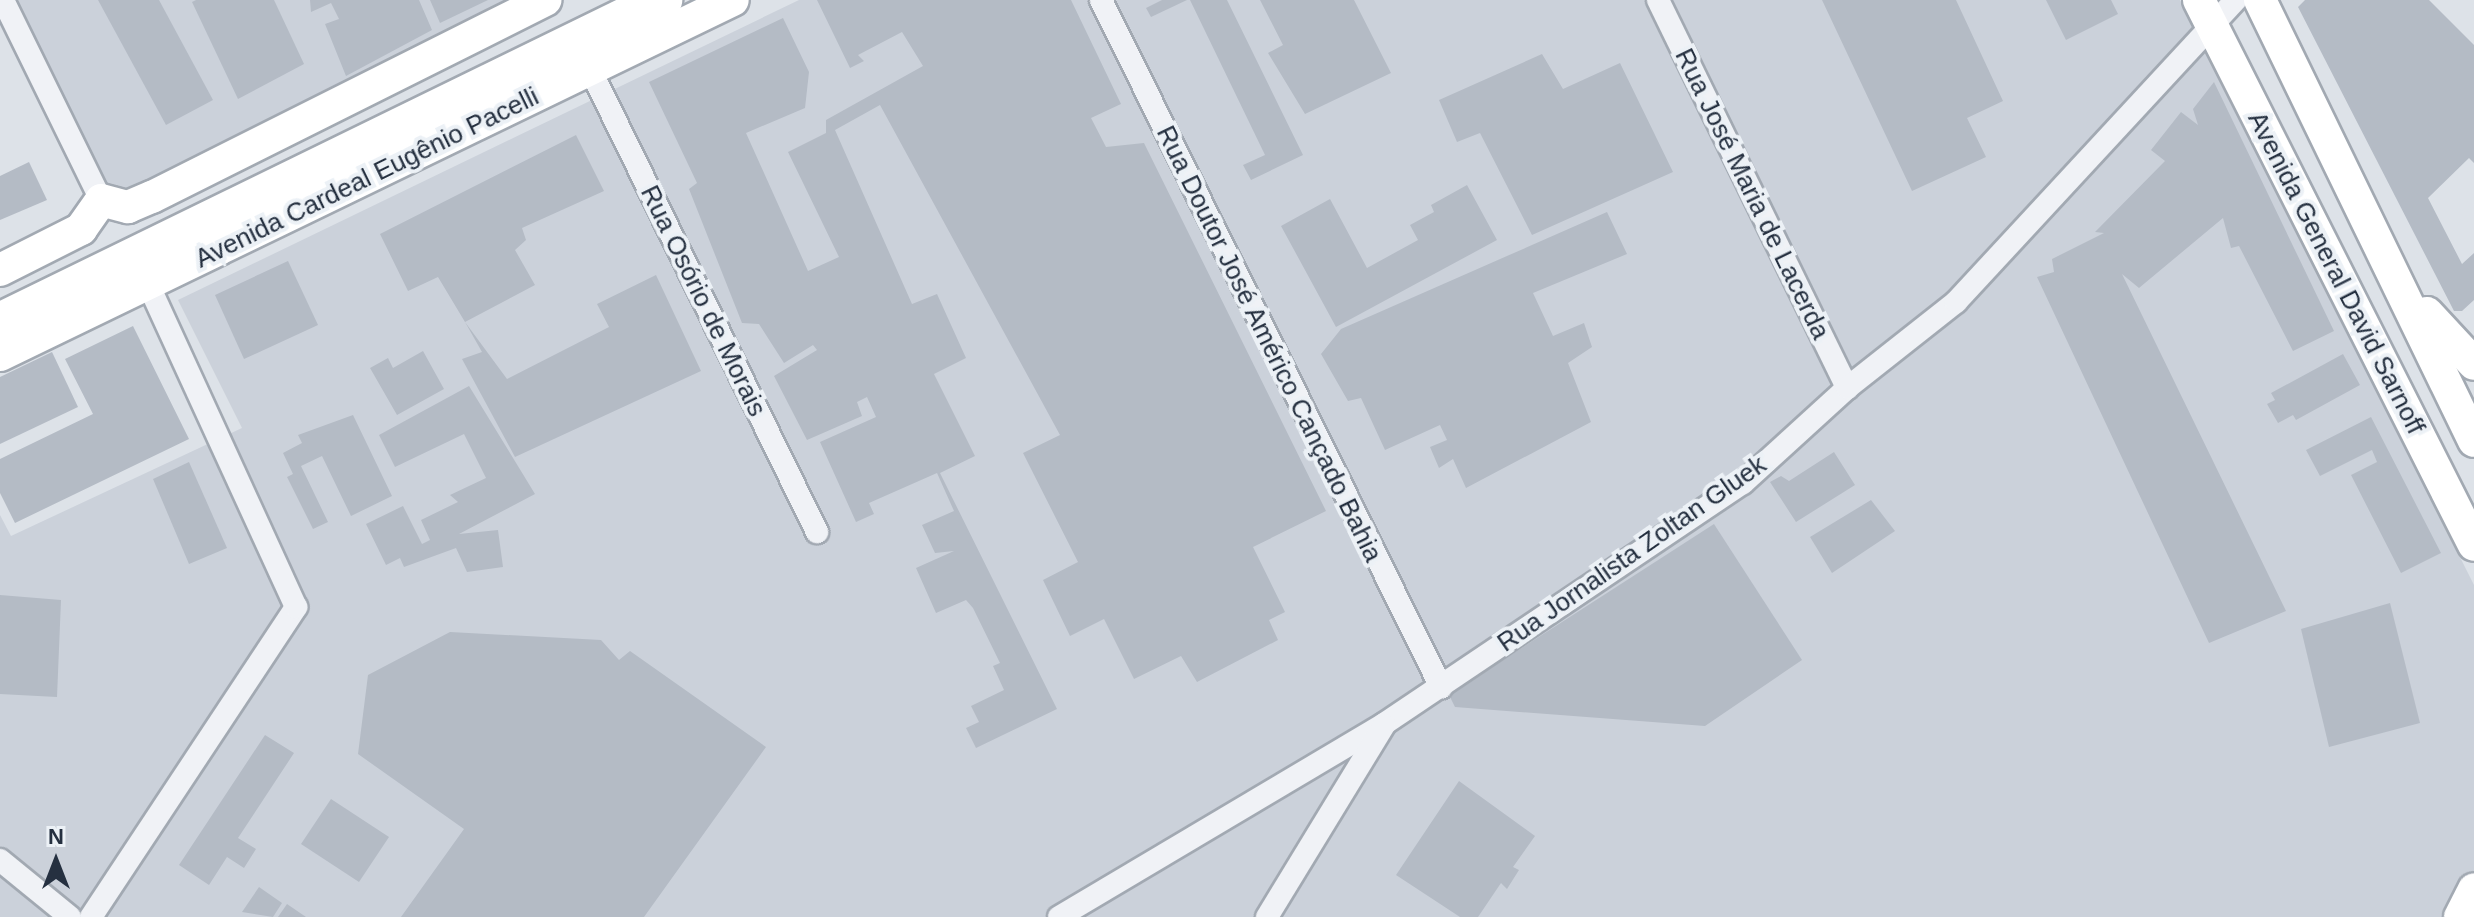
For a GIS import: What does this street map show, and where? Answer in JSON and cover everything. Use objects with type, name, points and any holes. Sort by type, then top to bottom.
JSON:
[{"type":"highway","points":[[0,295],[604,0]]},
{"type":"highway","name":"Avenida Cardeal Eugênio Pacelli","points":[[0,323],[662,0]]},
{"type":"main road","points":[[0,270],[81,229],[101,200],[128,207],[152,197],[545,0]]},
{"type":"main road","name":"Avenida Cardeal Eugênio Pacelli","points":[[0,355],[733,0]]},
{"type":"main road","name":"Avenida General David Sarnoff","points":[[2260,0],[2387,264]]},
{"type":"main road","name":"Avenida General David Sarnoff","points":[[2205,13],[2474,545]]},
{"type":"main road","points":[[2387,264],[2453,346],[2474,364]]},
{"type":"main road","points":[[2387,264],[2474,441]]},
{"type":"main road","points":[[2460,917],[2474,889]]},
{"type":"street","points":[[3,0],[101,200]]},
{"type":"street","name":"Rua Doutor José Américo Cançado Bahia","points":[[1101,0],[1441,687]]},
{"type":"street","name":"Rua José Maria de Lacerda","points":[[1658,0],[1847,388]]},
{"type":"street","name":"Rua Jornalista Zoltan Gluek","points":[[1059,917],[1384,724],[1743,483],[1847,388],[1956,302],[2205,13],[2236,0]]},
{"type":"street","name":"Rua Osório de Morais","points":[[590,69],[817,532]]},
{"type":"street","points":[[91,917],[296,607],[148,284]]},
{"type":"street","points":[[1267,917],[1384,724]]},
{"type":"street","points":[[0,860],[70,917]]},
{"type":"shaded area","points":[[15,0],[519,0],[133,188],[104,186]]},
{"type":"shaded area","points":[[799,0],[2180,0],[2474,585],[2474,875],[2446,917],[0,917],[0,515],[11,536],[242,428],[178,300]]},
{"type":"building","points":[[98,0],[159,0],[213,100],[166,125]]},
{"type":"building","points":[[274,0],[304,64],[238,99],[192,2]]},
{"type":"building","points":[[310,0],[419,0],[432,30],[346,76],[325,24],[339,19],[331,3],[311,12]]},
{"type":"building","points":[[430,0],[488,0],[440,23]]},
{"type":"building","points":[[817,0],[1071,0],[1121,104],[1091,118],[1106,147],[1144,143],[1326,511],[1253,547],[1285,612],[1269,620],[1278,640],[1197,682],[1181,656],[1134,679],[1104,619],[1070,636],[1043,580],[1078,562],[1023,453],[1060,435],[880,105],[835,130],[912,304],[937,294],[966,358],[934,374],[975,456],[940,473],[1057,709],[976,748],[966,728],[979,722],[971,706],[1004,690],[993,666],[1000,663],[973,608],[966,600],[936,613],[916,568],[954,551],[935,553],[922,525],[954,511],[937,473],[869,503],[874,514],[856,522],[820,442],[876,417],[867,397],[857,402],[862,416],[807,440],[774,376],[817,350],[813,345],[784,363],[759,324],[742,323],[689,189],[697,183],[649,82],[783,18],[809,72],[805,108],[746,133],[808,271],[839,257],[788,152],[826,133],[826,120],[923,66],[902,32],[858,55],[864,61],[850,68]]},
{"type":"building","points":[[1162,0],[1187,0],[1151,17],[1146,8]]},
{"type":"building","points":[[1190,0],[1227,0],[1303,155],[1251,180],[1243,165],[1265,155]]},
{"type":"building","points":[[1260,0],[1354,0],[1391,73],[1305,114],[1268,53],[1283,45]]},
{"type":"building","points":[[1822,0],[1956,0],[2003,101],[1967,118],[1986,157],[1912,191]]},
{"type":"building","points":[[2046,0],[2111,0],[2118,14],[2066,40]]},
{"type":"building","points":[[2305,0],[2429,0],[2474,45],[2474,163],[2469,158],[2428,198],[2462,264],[2474,253],[2474,300],[2462,311],[2454,311],[2298,7]]},
{"type":"building","points":[[1542,54],[1563,89],[1620,63],[1673,172],[1532,235],[1480,133],[1457,142],[1439,100]]},
{"type":"building","points":[[2214,82],[2334,331],[2293,351],[2239,246],[2231,248],[2223,218],[2139,288],[2122,274],[2286,611],[2209,643],[2037,277],[2054,272],[2052,259],[2104,233],[2095,232],[2165,161],[2151,150],[2181,112],[2198,125],[2193,109]]},
{"type":"building","points":[[576,135],[604,191],[522,228],[526,240],[515,250],[535,285],[465,322],[438,277],[408,291],[380,234]]},
{"type":"building","points":[[29,162],[47,200],[0,220],[0,176]]},
{"type":"building","points":[[1467,185],[1497,240],[1336,327],[1281,226],[1330,199],[1367,268],[1418,240],[1410,225],[1434,212],[1431,205]]},
{"type":"building","points":[[1607,212],[1627,254],[1533,293],[1553,336],[1584,323],[1592,347],[1568,363],[1591,422],[1466,488],[1453,459],[1439,468],[1430,447],[1447,440],[1440,425],[1385,450],[1361,398],[1348,401],[1321,354],[1341,329]]},
{"type":"building","points":[[288,261],[318,325],[244,359],[215,295]]},
{"type":"building","points":[[656,275],[701,371],[515,457],[462,359],[482,352],[465,322],[507,379],[609,327],[597,304]]},
{"type":"building","points":[[133,326],[189,439],[15,523],[0,493],[0,459],[93,414],[65,359]]},
{"type":"building","points":[[423,351],[444,389],[397,415],[370,368],[388,358],[393,368]]},
{"type":"building","points":[[52,352],[78,407],[0,444],[0,377]]},
{"type":"building","points":[[2343,354],[2360,385],[2296,420],[2293,415],[2278,423],[2267,404],[2275,400],[2271,393]]},
{"type":"building","points":[[469,386],[535,494],[459,534],[498,530],[503,567],[467,572],[456,548],[404,567],[400,558],[386,565],[366,524],[403,506],[422,544],[430,540],[421,520],[458,502],[450,495],[486,478],[464,434],[395,467],[379,435]]},
{"type":"building","points":[[353,415],[392,496],[351,516],[322,456],[301,466],[328,522],[313,529],[287,477],[293,474],[283,453],[302,443],[298,435]]},
{"type":"building","points":[[2371,417],[2441,553],[2401,573],[2351,475],[2377,462],[2372,450],[2320,476],[2306,450]]},
{"type":"building","points":[[1834,452],[1855,485],[1796,522],[1770,482],[1781,476],[1789,481]]},
{"type":"building","points":[[189,462],[227,548],[189,564],[153,479]]},
{"type":"building","points":[[1871,500],[1895,531],[1832,573],[1810,537]]},
{"type":"building","points":[[1714,524],[1802,660],[1705,726],[1455,707],[1449,695]]},
{"type":"building","points":[[0,595],[61,600],[57,697],[0,694]]},
{"type":"building","points":[[2390,603],[2420,723],[2329,747],[2301,629]]},
{"type":"building","points":[[450,632],[601,640],[619,660],[630,651],[766,747],[644,917],[401,917],[464,829],[358,754],[368,675]]},
{"type":"building","points":[[265,735],[294,753],[238,838],[256,849],[244,868],[227,857],[209,885],[179,865]]},
{"type":"building","points":[[1459,781],[1535,836],[1513,867],[1519,870],[1507,889],[1501,883],[1478,917],[1460,917],[1396,875]]},
{"type":"building","points":[[331,799],[389,837],[359,882],[301,844]]},
{"type":"building","points":[[259,887],[282,903],[273,917],[242,912]]},
{"type":"building","points":[[287,904],[306,917],[278,917]]}]
